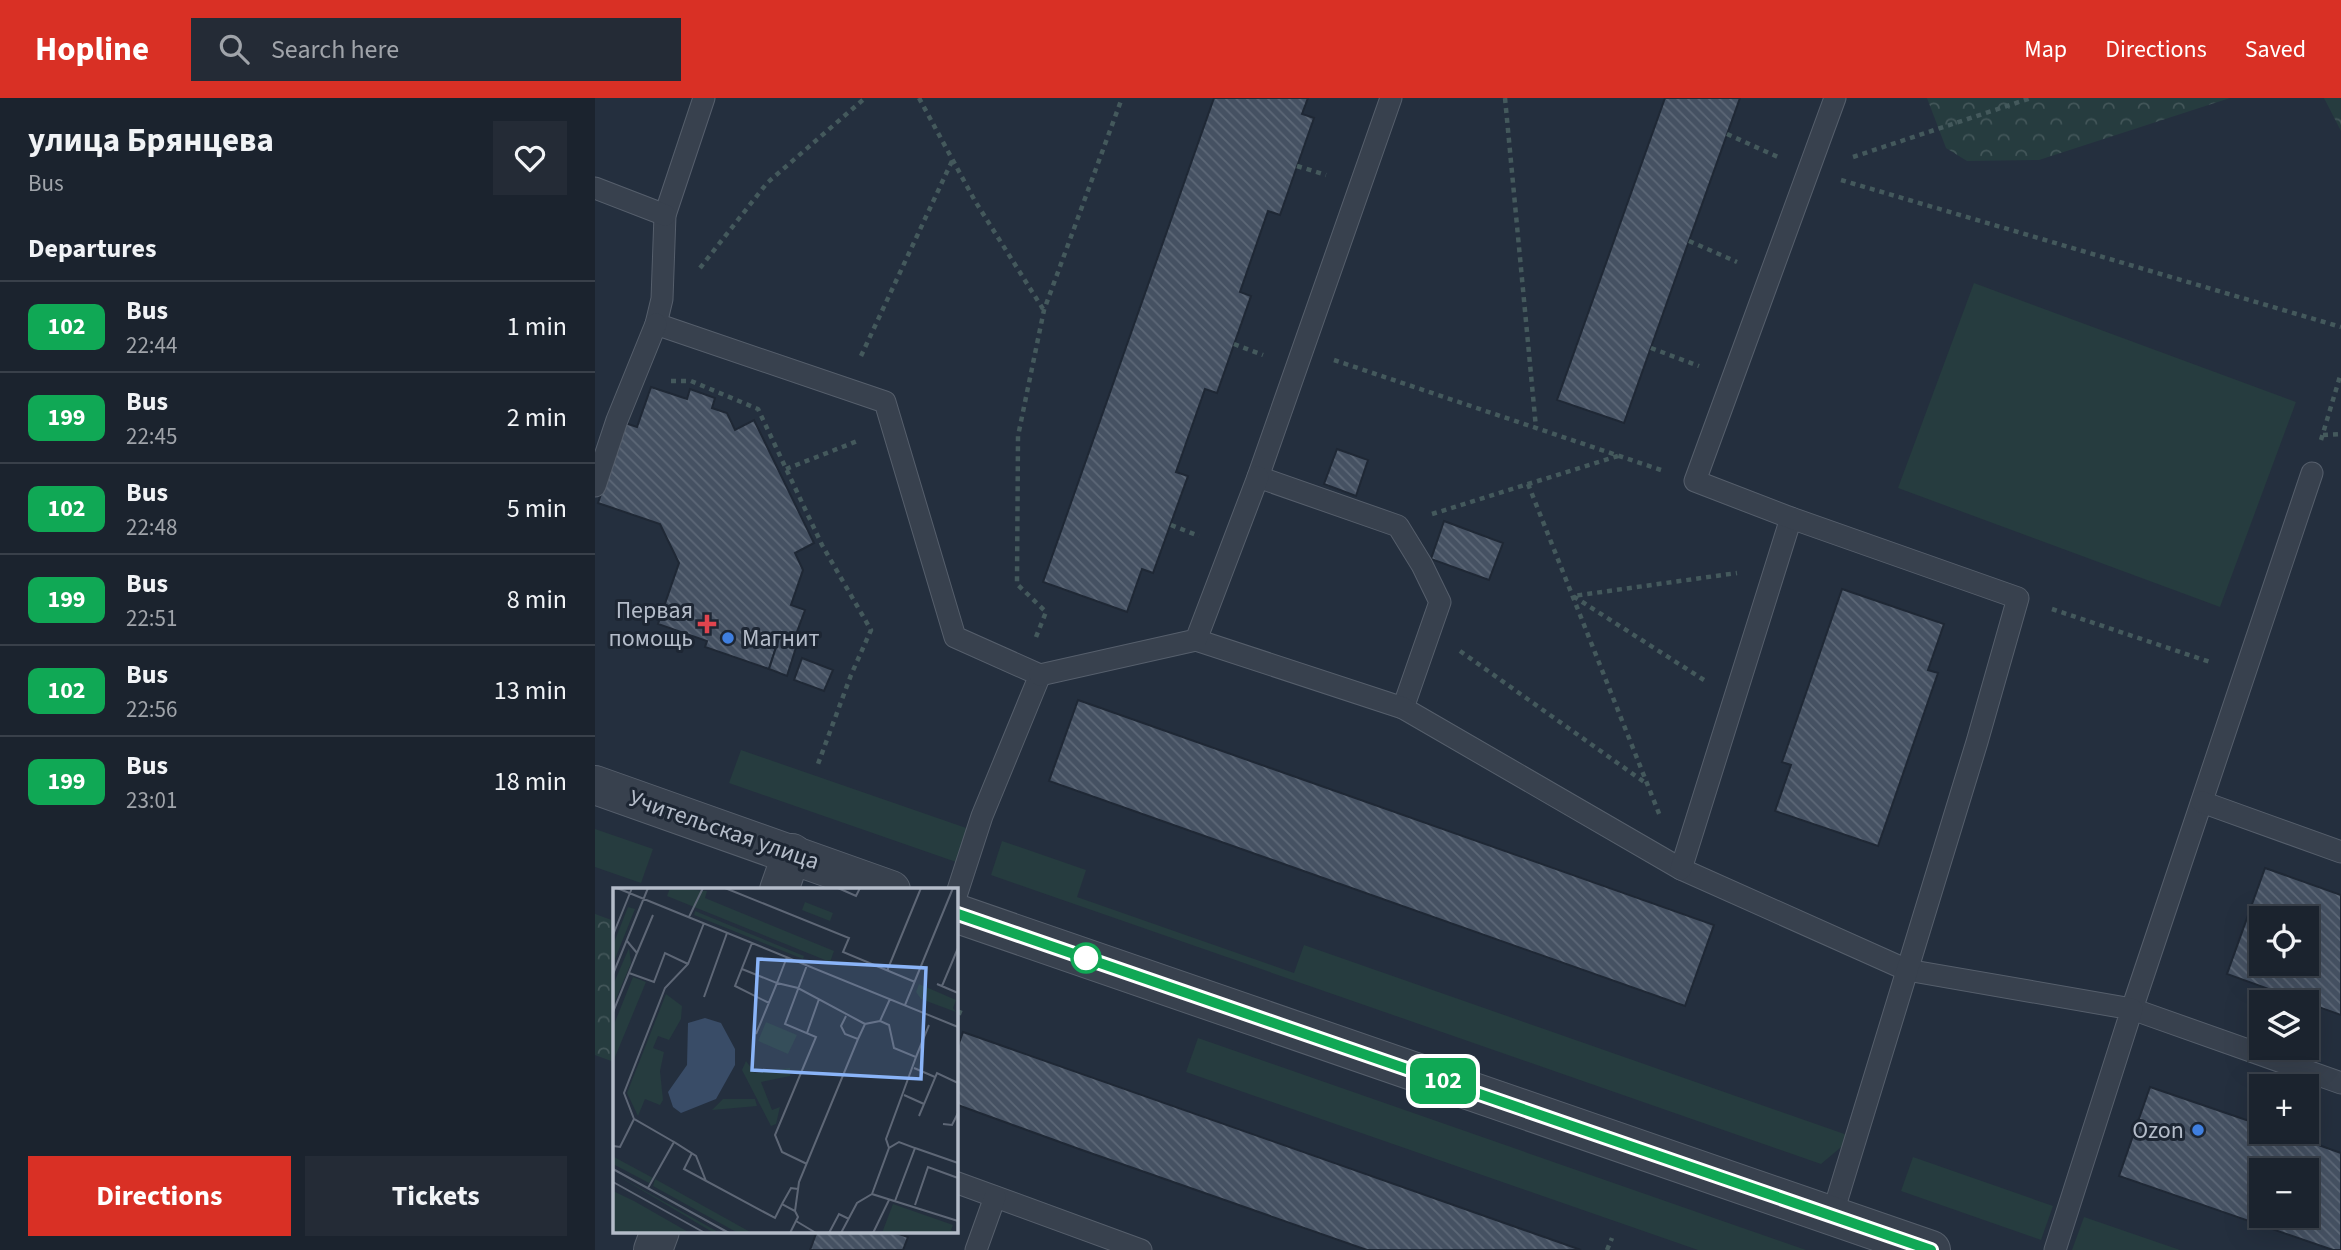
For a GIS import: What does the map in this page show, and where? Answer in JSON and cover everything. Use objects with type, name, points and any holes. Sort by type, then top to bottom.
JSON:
[{"type":"street","name":"Учительская улица","points":[[595,785],[886,888]]},
{"type":"street","points":[[780,888],[792,853]]},
{"type":"street","points":[[957,914],[1931,1250]]},
{"type":"street","points":[[653,1250],[660,1232]]},
{"type":"lane","points":[[595,486],[656,324],[662,299],[665,215],[704,98]]},
{"type":"lane","points":[[1196,640],[1258,477],[1391,98]]},
{"type":"lane","points":[[1832,1216],[1977,742],[2018,598],[1695,481],[1835,98]]},
{"type":"lane","points":[[595,188],[665,215]]},
{"type":"lane","points":[[656,324],[885,402],[955,638],[1040,675],[1196,640],[1403,708],[1681,869],[1907,970],[2131,1009],[2341,1083]]},
{"type":"lane","points":[[2055,1250],[2131,1009],[2312,474]]},
{"type":"lane","points":[[1258,477],[1398,526],[1422,565],[1440,602],[1403,708]]},
{"type":"lane","points":[[1681,869],[1791,518]]},
{"type":"lane","points":[[957,894],[982,816],[1040,675]]},
{"type":"lane","points":[[2202,802],[2341,852]]},
{"type":"lane","points":[[957,1183],[1141,1250]]},
{"type":"lane","points":[[976,1250],[995,1197]]},
{"type":"path","points":[[699,270],[767,183],[865,98]]},
{"type":"path","points":[[919,98],[975,201],[1044,310]]},
{"type":"path","points":[[1018,436],[1044,310],[1122,98]]},
{"type":"path","points":[[1505,98],[1536,428]]},
{"type":"path","points":[[1810,171],[2031,98]]},
{"type":"path","points":[[1727,134],[1810,171],[2341,327]]},
{"type":"path","points":[[867,340],[952,160]]},
{"type":"path","points":[[1689,241],[1771,276]]},
{"type":"path","points":[[1651,348],[1733,379]]},
{"type":"path","points":[[1303,350],[1695,481]]},
{"type":"path","points":[[636,373],[660,381],[691,381],[758,409],[822,545],[871,630],[818,764]]},
{"type":"path","points":[[2312,474],[2341,373]]},
{"type":"path","points":[[786,469],[893,428]]},
{"type":"path","points":[[2323,435],[2341,434]]},
{"type":"path","points":[[1398,526],[1620,456]]},
{"type":"path","points":[[1528,484],[1681,869]]},
{"type":"path","points":[[1573,596],[1776,568]]},
{"type":"path","points":[[1573,596],[1734,699]]},
{"type":"path","points":[[2018,598],[2245,673]]},
{"type":"path","points":[[1430,629],[1648,785]]},
{"type":"path","points":[[957,1019],[961,1009]]},
{"type":"path","points":[[1608,1250],[1612,1238]]},
{"type":"green space","points":[[1927,98],[2230,98],[2039,160],[1967,161],[1946,148]]},
{"type":"green space","points":[[2324,98],[2341,98],[2341,131]]},
{"type":"green space","points":[[1974,283],[2296,402],[2220,607],[1898,488]]},
{"type":"green space","points":[[741,750],[972,830],[959,863],[729,783]]},
{"type":"green space","points":[[595,829],[653,849],[641,883],[595,867]]},
{"type":"green space","points":[[1002,841],[1086,870],[1077,897],[1294,973],[1304,945],[1853,1137],[1821,1164],[991,875]]},
{"type":"green space","points":[[595,914],[613,921],[613,1062],[595,1055]]},
{"type":"green space","points":[[1198,1038],[1806,1250],[1698,1250],[1186,1072]]},
{"type":"green space","points":[[1913,1157],[2053,1206],[2041,1240],[1901,1191]]},
{"type":"green space","points":[[2084,1217],[2180,1250],[2072,1250]]},
{"type":"building","points":[[1214,98],[1308,98],[1302,114],[1314,118],[1280,215],[1268,211],[1240,292],[1251,296],[1217,393],[1205,389],[1176,472],[1188,476],[1153,573],[1142,569],[1127,612],[1043,582]]},
{"type":"building","points":[[1665,98],[1740,98],[1624,423],[1557,400]]},
{"type":"building","points":[[651,387],[687,399],[690,389],[715,398],[712,408],[727,413],[735,430],[754,420],[814,543],[795,553],[803,570],[791,605],[805,610],[795,637],[781,632],[769,669],[705,647],[707,641],[658,624],[679,563],[660,524],[598,503],[625,423],[637,427]]},
{"type":"building","points":[[1337,449],[1368,460],[1356,496],[1324,484]]},
{"type":"building","points":[[1444,521],[1503,543],[1489,580],[1431,559]]},
{"type":"building","points":[[1842,589],[1944,624],[1928,670],[1938,673],[1878,846],[1775,811],[1791,765],[1782,762]]},
{"type":"building","points":[[781,632],[799,638],[787,676],[769,669]]},
{"type":"building","points":[[802,658],[833,670],[824,691],[794,680]]},
{"type":"building","points":[[1078,700],[1714,925],[1685,1006],[1049,781]]},
{"type":"building","points":[[2265,868],[2341,895],[2341,1015],[2319,1007],[2319,990],[2271,990],[2227,974],[2249,913],[2249,976],[2319,976],[2319,906],[2251,906]]},
{"type":"building","points":[[963,1032],[1581,1250],[1367,1250],[957,1105],[957,1048]]},
{"type":"building","points":[[2150,1087],[2249,1121],[2249,1144],[2316,1144],[2341,1153],[2341,1250],[2333,1250],[2269,1228],[2319,1228],[2319,1158],[2249,1158],[2249,1221],[2119,1176]]},
{"type":"building","points":[[817,1232],[893,1232],[908,1237],[903,1250],[810,1250]]},
{"type":"bus line","name":"102","points":[[957,914],[1931,1250]]},
{"type":"place","name":"Первая помощь","points":[[707,624]]},
{"type":"place","name":"Магнит","points":[[728,638]]},
{"type":"place","name":"Ozon","points":[[2198,1130]]}]
